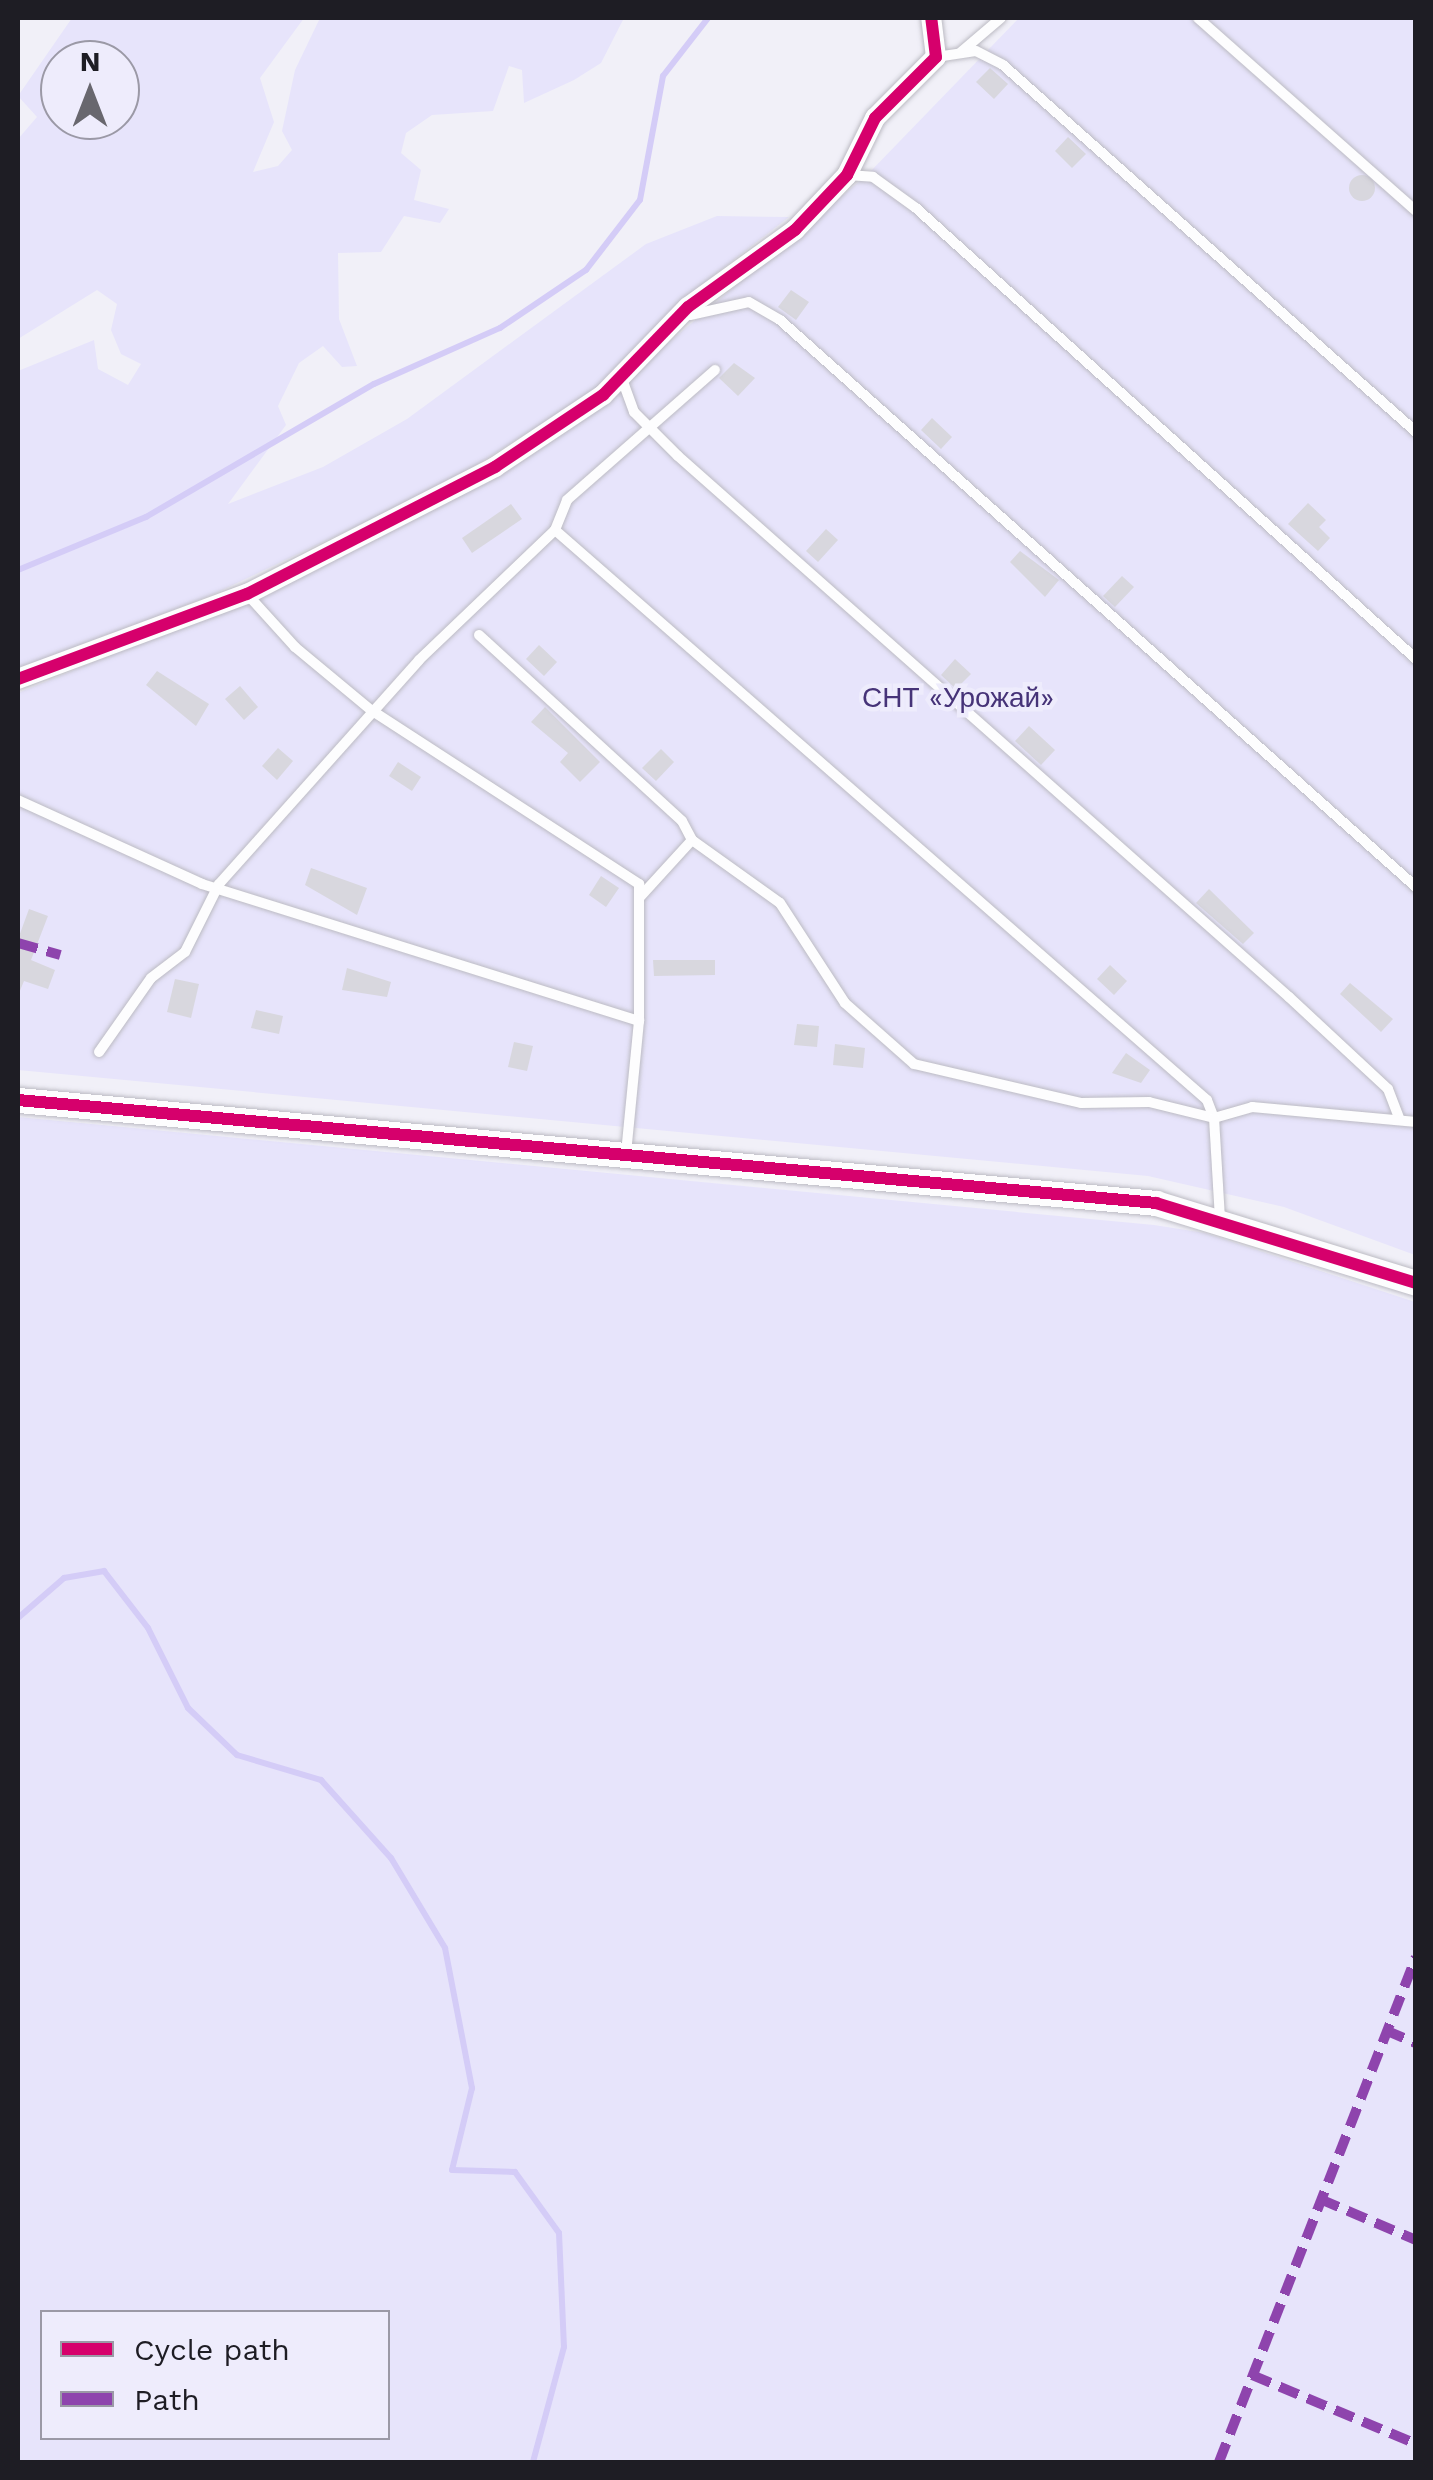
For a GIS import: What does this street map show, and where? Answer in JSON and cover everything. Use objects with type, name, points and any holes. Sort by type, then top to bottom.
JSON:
[{"type":"street","points":[[18,679],[248,594],[495,467],[622,379],[672,324],[795,230],[846,175],[882,109],[936,57],[931,18]]},
{"type":"street","points":[[18,1100],[1156,1203],[1220,1218],[1416,1283]]},
{"type":"lane","points":[[960,53],[1001,18]]},
{"type":"lane","points":[[1198,18],[1416,211]]},
{"type":"lane","points":[[936,57],[976,51],[1002,65],[1416,432]]},
{"type":"lane","points":[[846,175],[885,183],[916,208],[1416,658]]},
{"type":"lane","points":[[672,324],[737,301],[780,320],[1416,887]]},
{"type":"lane","points":[[100,1052],[150,978],[185,952],[219,884],[374,712],[555,530],[567,500],[714,370]]},
{"type":"lane","points":[[622,379],[649,427],[1289,997],[1388,1089],[1399,1117]]},
{"type":"lane","points":[[555,530],[1208,1100],[1214,1118],[1220,1218]]},
{"type":"lane","points":[[248,594],[294,647],[374,712],[639,884],[639,1021],[626,1155]]},
{"type":"lane","points":[[479,636],[682,822],[692,840],[780,903],[844,1002],[914,1064],[1080,1103],[1149,1102],[1214,1118],[1252,1107],[1399,1117],[1416,1122]]},
{"type":"lane","points":[[18,800],[202,884],[219,884],[639,1021]]},
{"type":"lane","points":[[638,900],[692,840]]},
{"type":"green space","points":[[72,18],[304,18],[260,78],[274,122],[253,172],[278,166],[292,150],[282,131],[295,70],[320,18],[624,18],[601,63],[574,80],[524,103],[522,70],[509,66],[493,111],[432,115],[406,133],[401,153],[421,170],[414,200],[449,209],[440,223],[404,216],[381,252],[338,253],[339,319],[357,366],[342,367],[323,346],[299,363],[278,406],[286,425],[228,504],[323,467],[407,419],[646,244],[717,216],[789,217],[714,275],[595,390],[451,481],[216,593],[18,672],[18,371],[94,340],[98,369],[128,385],[141,364],[121,354],[111,330],[117,304],[97,290],[18,339],[18,139],[37,117],[18,96],[40,64],[40,140],[140,140],[140,40],[57,40]]},
{"type":"green space","name":"СНТ «Урожай»","points":[[1019,18],[1415,18],[1415,1255],[1284,1207],[1148,1176],[18,1070],[18,693],[253,597],[615,388],[868,174]]},
{"type":"green space","points":[[18,1117],[1154,1225],[1205,1233],[1415,1302],[1415,2462],[18,2462]]},
{"type":"building","points":[[990,68],[1008,84],[994,99],[976,82]]},
{"type":"building","points":[[1068,137],[1086,154],[1072,168],[1055,151]]},
{"type":"building","points":[[1362,175],[1371,179],[1375,188],[1371,197],[1362,201],[1353,197],[1349,188],[1353,179]]},
{"type":"building","points":[[791,290],[809,302],[796,320],[778,307]]},
{"type":"building","points":[[734,363],[755,378],[738,396],[719,378]]},
{"type":"building","points":[[932,418],[952,437],[941,449],[921,430]]},
{"type":"building","points":[[1308,503],[1326,520],[1319,527],[1330,538],[1318,551],[1288,524]]},
{"type":"building","points":[[511,504],[522,519],[472,553],[462,538]]},
{"type":"building","points":[[826,529],[838,540],[818,562],[806,551]]},
{"type":"building","points":[[1020,551],[1059,580],[1045,597],[1010,562]]},
{"type":"building","points":[[1122,576],[1134,587],[1115,607],[1103,596]]},
{"type":"building","points":[[539,645],[557,662],[544,676],[526,659]]},
{"type":"building","points":[[955,659],[971,674],[956,689],[941,675]]},
{"type":"building","points":[[157,671],[209,704],[196,726],[146,685]]},
{"type":"building","points":[[240,686],[258,707],[244,720],[225,699]]},
{"type":"building","points":[[545,707],[600,762],[580,782],[560,762],[568,753],[531,722]]},
{"type":"building","points":[[1029,726],[1055,750],[1041,765],[1015,741]]},
{"type":"building","points":[[278,748],[293,761],[277,780],[262,766]]},
{"type":"building","points":[[661,749],[674,762],[656,781],[642,768]]},
{"type":"building","points":[[398,762],[421,777],[412,791],[389,776]]},
{"type":"building","points":[[311,868],[367,888],[357,915],[305,885]]},
{"type":"building","points":[[601,876],[619,888],[606,907],[589,895]]},
{"type":"building","points":[[1209,889],[1254,933],[1243,944],[1196,903]]},
{"type":"building","points":[[29,909],[48,916],[31,960],[55,970],[48,989],[24,981],[19,993],[18,939]]},
{"type":"building","points":[[653,960],[715,960],[715,975],[654,976]]},
{"type":"building","points":[[1110,965],[1127,981],[1114,995],[1097,979]]},
{"type":"building","points":[[347,968],[391,982],[387,997],[342,990]]},
{"type":"building","points":[[175,979],[199,984],[191,1018],[167,1012]]},
{"type":"building","points":[[1350,983],[1393,1019],[1381,1032],[1340,994]]},
{"type":"building","points":[[256,1010],[283,1016],[279,1034],[251,1028]]},
{"type":"building","points":[[797,1024],[819,1026],[817,1047],[794,1045]]},
{"type":"building","points":[[514,1042],[533,1046],[527,1071],[508,1067]]},
{"type":"building","points":[[835,1044],[865,1048],[863,1068],[833,1065]]},
{"type":"building","points":[[1126,1053],[1150,1070],[1141,1083],[1112,1073]]},
{"type":"waterway","points":[[18,570],[146,517],[374,384],[500,328],[586,270],[640,200],[663,76],[708,18]]},
{"type":"waterway","points":[[18,1618],[64,1578],[104,1571],[148,1628],[188,1708],[237,1755],[321,1780],[391,1858],[445,1948],[472,2088],[452,2170],[515,2172],[559,2233],[564,2347],[533,2462]]},
{"type":"marked path","points":[[18,943],[60,955]]},
{"type":"marked path","points":[[1219,2462],[1416,1957]]},
{"type":"marked path","points":[[1385,2030],[1416,2043]]},
{"type":"marked path","points":[[1320,2199],[1416,2240]]},
{"type":"marked path","points":[[1252,2375],[1416,2444]]},
{"type":"cycle path","points":[[18,679],[247,594],[495,467],[603,395],[688,307],[795,230],[847,175],[875,118],[936,57],[931,18]]},
{"type":"cycle path","points":[[18,1100],[1156,1203],[1416,1283]]}]
